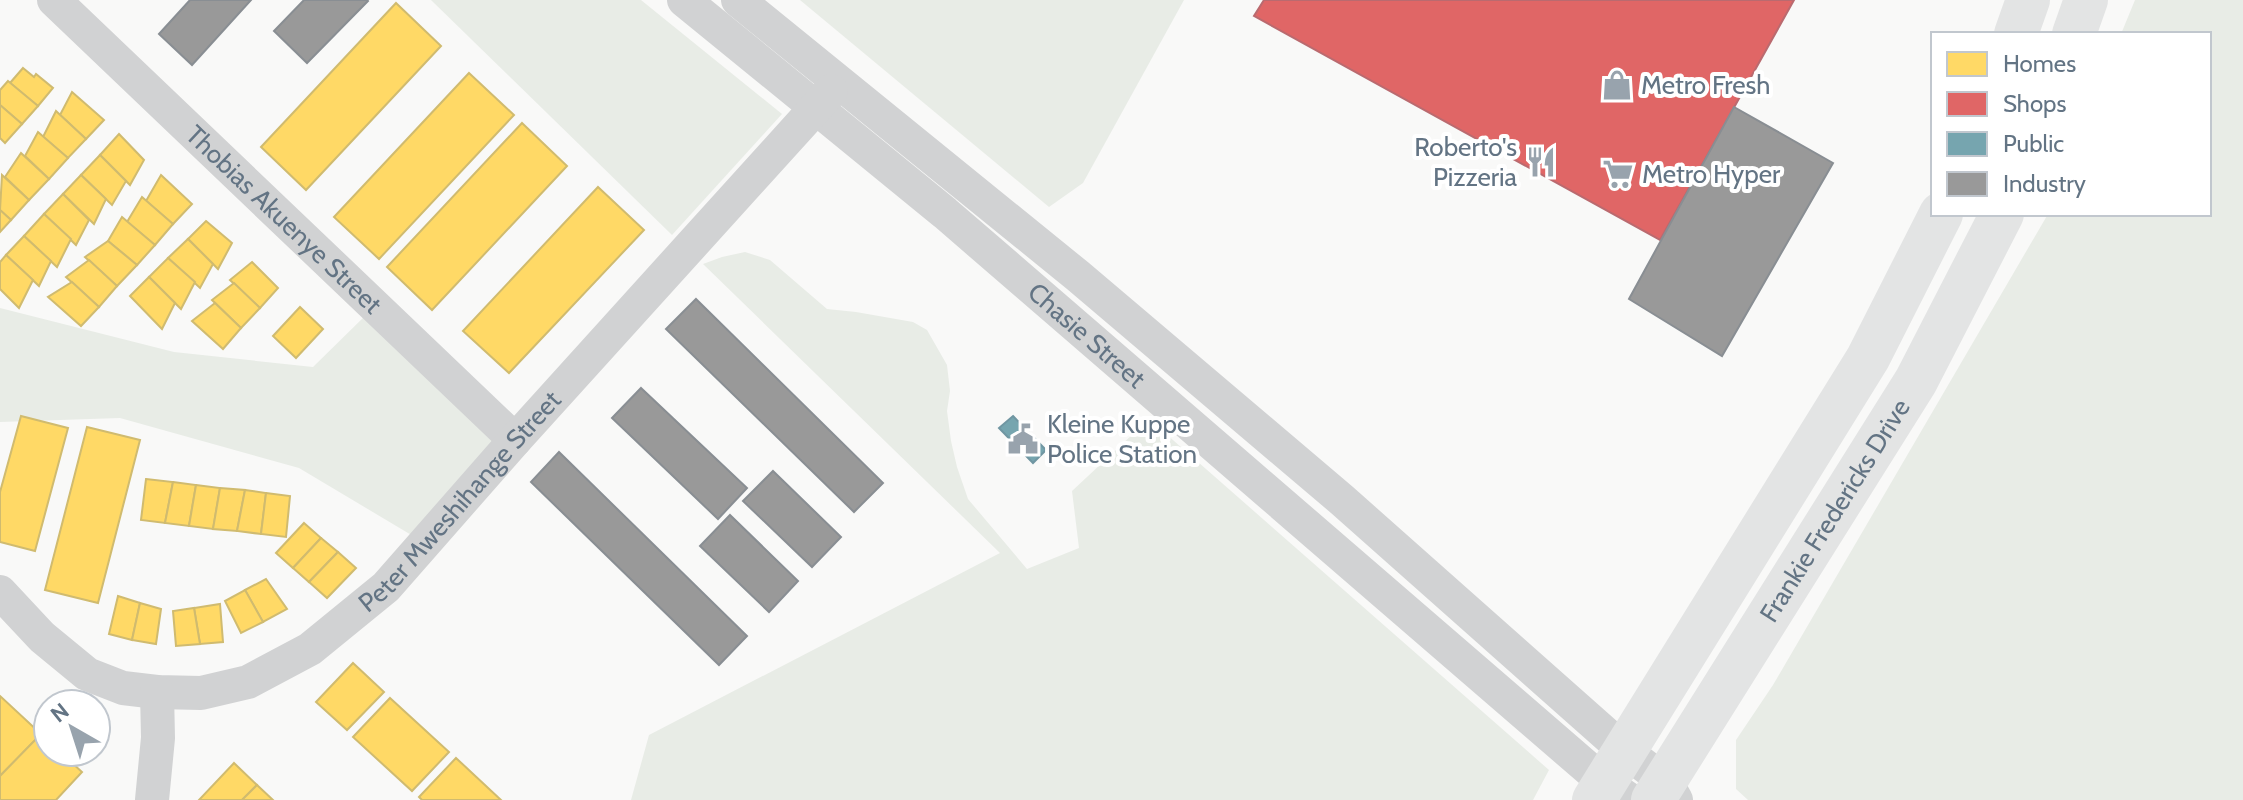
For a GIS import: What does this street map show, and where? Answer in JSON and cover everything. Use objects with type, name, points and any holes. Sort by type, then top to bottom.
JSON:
[{"type":"main road","points":[[2017,32],[2028,0]]},
{"type":"main road","points":[[2075,32],[2086,0]]},
{"type":"main road","name":"Frankie Fredericks Drive","points":[[1636,788],[1868,358],[1940,216]]},
{"type":"main road","name":"Frankie Fredericks Drive","points":[[1636,788],[1916,381],[2001,216]]},
{"type":"street","name":"Thobias Akuenye Street","points":[[54,0],[515,440]]},
{"type":"street","name":"Chasie Street","points":[[684,0],[1636,788]]},
{"type":"street","name":"Chasie Street","points":[[738,0],[1078,276],[1342,500],[1636,788]]},
{"type":"street","name":"Peter Mweshihange Street","points":[[0,592],[42,637],[87,674],[123,688],[201,693],[248,682],[310,649],[386,587],[839,82]]},
{"type":"street","points":[[152,800],[158,738],[157,692]]},
{"type":"shaded area","points":[[431,0],[641,0],[782,114],[672,235]]},
{"type":"shaded area","points":[[800,0],[1184,0],[1083,183],[1049,207]]},
{"type":"shaded area","points":[[2135,0],[2243,0],[2243,800],[1748,800],[1736,789],[1736,740],[1773,685],[2047,216],[2211,216],[2211,32],[2122,32]]},
{"type":"shaded area","points":[[745,252],[770,260],[827,309],[913,322],[927,330],[947,365],[950,391],[947,411],[951,441],[968,499],[1027,569],[1079,548],[1072,491],[1149,419],[1549,770],[1533,800],[631,800],[649,735],[1000,553],[703,264]]},
{"type":"shaded area","points":[[0,308],[174,352],[313,367],[367,314],[494,442],[413,536],[299,468],[120,418],[0,422]]},
{"type":"building: Homes","points":[[396,3],[441,46],[306,190],[261,147]]},
{"type":"building: Homes","points":[[23,68],[53,88],[38,106],[10,83]]},
{"type":"building: Homes","points":[[469,73],[514,115],[379,259],[334,217]]},
{"type":"building: Homes","points":[[8,81],[38,106],[22,124],[0,105],[0,90]]},
{"type":"building: Homes","points":[[72,92],[104,120],[86,139],[60,115]]},
{"type":"building: Homes","points":[[0,105],[22,124],[5,143],[0,138]]},
{"type":"building: Homes","points":[[56,111],[86,139],[68,158],[43,137]]},
{"type":"building: Homes","points":[[522,123],[567,166],[432,310],[387,267]]},
{"type":"building: Homes","points":[[38,132],[68,158],[49,179],[25,156]]},
{"type":"building: Homes","points":[[119,134],[144,160],[130,185],[100,155]]},
{"type":"building: Homes","points":[[21,153],[49,179],[29,200],[5,177]]},
{"type":"building: Homes","points":[[100,155],[126,181],[112,205],[81,175]]},
{"type":"building: Homes","points":[[2,175],[29,200],[11,220],[0,210]]},
{"type":"building: Homes","points":[[81,175],[106,199],[94,224],[63,194]]},
{"type":"building: Homes","points":[[161,175],[192,204],[173,224],[146,201]]},
{"type":"building: Homes","points":[[598,187],[644,230],[509,373],[463,331]]},
{"type":"building: Homes","points":[[63,194],[89,220],[76,245],[44,214]]},
{"type":"building: Homes","points":[[142,197],[173,224],[155,245],[127,222]]},
{"type":"building: Homes","points":[[0,210],[11,220],[0,232]]},
{"type":"building: Homes","points":[[44,214],[71,239],[57,267],[24,236]]},
{"type":"building: Homes","points":[[122,217],[155,245],[137,265],[108,241]]},
{"type":"building: Homes","points":[[206,221],[232,243],[218,269],[188,239]]},
{"type":"building: Homes","points":[[24,236],[51,261],[39,286],[6,255]]},
{"type":"building: Homes","points":[[188,239],[213,264],[200,288],[168,258]]},
{"type":"building: Homes","points":[[108,241],[137,265],[117,286],[85,257]]},
{"type":"building: Homes","points":[[6,255],[33,280],[19,308],[0,289],[0,262]]},
{"type":"building: Homes","points":[[168,258],[195,282],[181,309],[149,277]]},
{"type":"building: Homes","points":[[89,260],[117,286],[99,307],[66,277]]},
{"type":"building: Homes","points":[[252,262],[278,288],[260,308],[230,280]]},
{"type":"building: Homes","points":[[149,277],[175,303],[162,329],[130,296]]},
{"type":"building: Homes","points":[[72,282],[99,307],[81,326],[48,297]]},
{"type":"building: Homes","points":[[234,283],[260,308],[241,328],[212,300]]},
{"type":"building: Homes","points":[[215,303],[241,328],[223,349],[192,321]]},
{"type":"building: Homes","points":[[300,307],[323,329],[296,358],[273,336]]},
{"type":"building: Homes","points":[[21,416],[68,428],[35,551],[0,542],[0,492]]},
{"type":"building: Homes","points":[[87,427],[140,440],[98,603],[45,590]]},
{"type":"building: Homes","points":[[146,479],[173,482],[165,523],[141,520]]},
{"type":"building: Homes","points":[[173,482],[196,485],[189,526],[165,523]]},
{"type":"building: Homes","points":[[196,485],[220,488],[213,529],[189,526]]},
{"type":"building: Homes","points":[[220,488],[245,490],[237,531],[213,529]]},
{"type":"building: Homes","points":[[245,490],[266,493],[261,534],[237,531]]},
{"type":"building: Homes","points":[[266,493],[290,496],[286,537],[261,534]]},
{"type":"building: Homes","points":[[304,523],[321,538],[293,568],[276,553]]},
{"type":"building: Homes","points":[[321,538],[338,552],[309,582],[293,568]]},
{"type":"building: Homes","points":[[338,552],[356,568],[327,598],[309,582]]},
{"type":"building: Homes","points":[[266,579],[287,609],[263,622],[245,590]]},
{"type":"building: Homes","points":[[245,590],[263,622],[241,633],[225,601]]},
{"type":"building: Homes","points":[[118,596],[140,603],[132,640],[109,634]]},
{"type":"building: Homes","points":[[140,603],[161,609],[156,644],[132,640]]},
{"type":"building: Homes","points":[[220,604],[223,642],[200,644],[194,608]]},
{"type":"building: Homes","points":[[194,608],[200,644],[176,646],[173,611]]},
{"type":"building: Homes","points":[[353,663],[384,692],[347,730],[316,702]]},
{"type":"building: Homes","points":[[0,696],[32,726],[32,743],[0,776]]},
{"type":"building: Homes","points":[[390,698],[449,752],[412,791],[353,737]]},
{"type":"building: Homes","points":[[32,743],[32,768],[78,768],[82,772],[56,800],[0,800],[0,776]]},
{"type":"building: Homes","points":[[456,758],[501,800],[422,800],[419,797]]},
{"type":"building: Homes","points":[[234,763],[257,785],[242,800],[199,800]]},
{"type":"building: Homes","points":[[257,785],[273,800],[242,800]]},
{"type":"building: Shops","name":"Metro Hyper","points":[[1264,0],[1794,0],[1660,240],[1254,16]]},
{"type":"building: Public","name":"Kleine Kuppe Police Station","points":[[1013,416],[1046,450],[1033,463],[999,428]]},
{"type":"building: Industry","points":[[190,0],[251,0],[192,65],[159,34]]},
{"type":"building: Industry","points":[[304,0],[368,1],[307,63],[274,31]]},
{"type":"building: Industry","points":[[1734,107],[1833,163],[1722,356],[1629,299]]},
{"type":"building: Industry","points":[[696,299],[883,483],[854,512],[666,329]]},
{"type":"building: Industry","points":[[641,388],[747,488],[718,519],[612,418]]},
{"type":"building: Industry","points":[[559,452],[747,636],[719,665],[531,482]]},
{"type":"building: Industry","points":[[773,471],[841,537],[812,567],[743,501]]},
{"type":"building: Industry","points":[[730,515],[798,581],[769,612],[700,546]]},
{"type":"place","name":"Metro Fresh","points":[[1617,85]]},
{"type":"place","name":"Roberto's Pizzeria","points":[[1541,162]]},
{"type":"place","name":"Metro Hyper","points":[[1618,174]]},
{"type":"place","name":"Kleine Kuppe Police Station","points":[[1023,439]]}]
